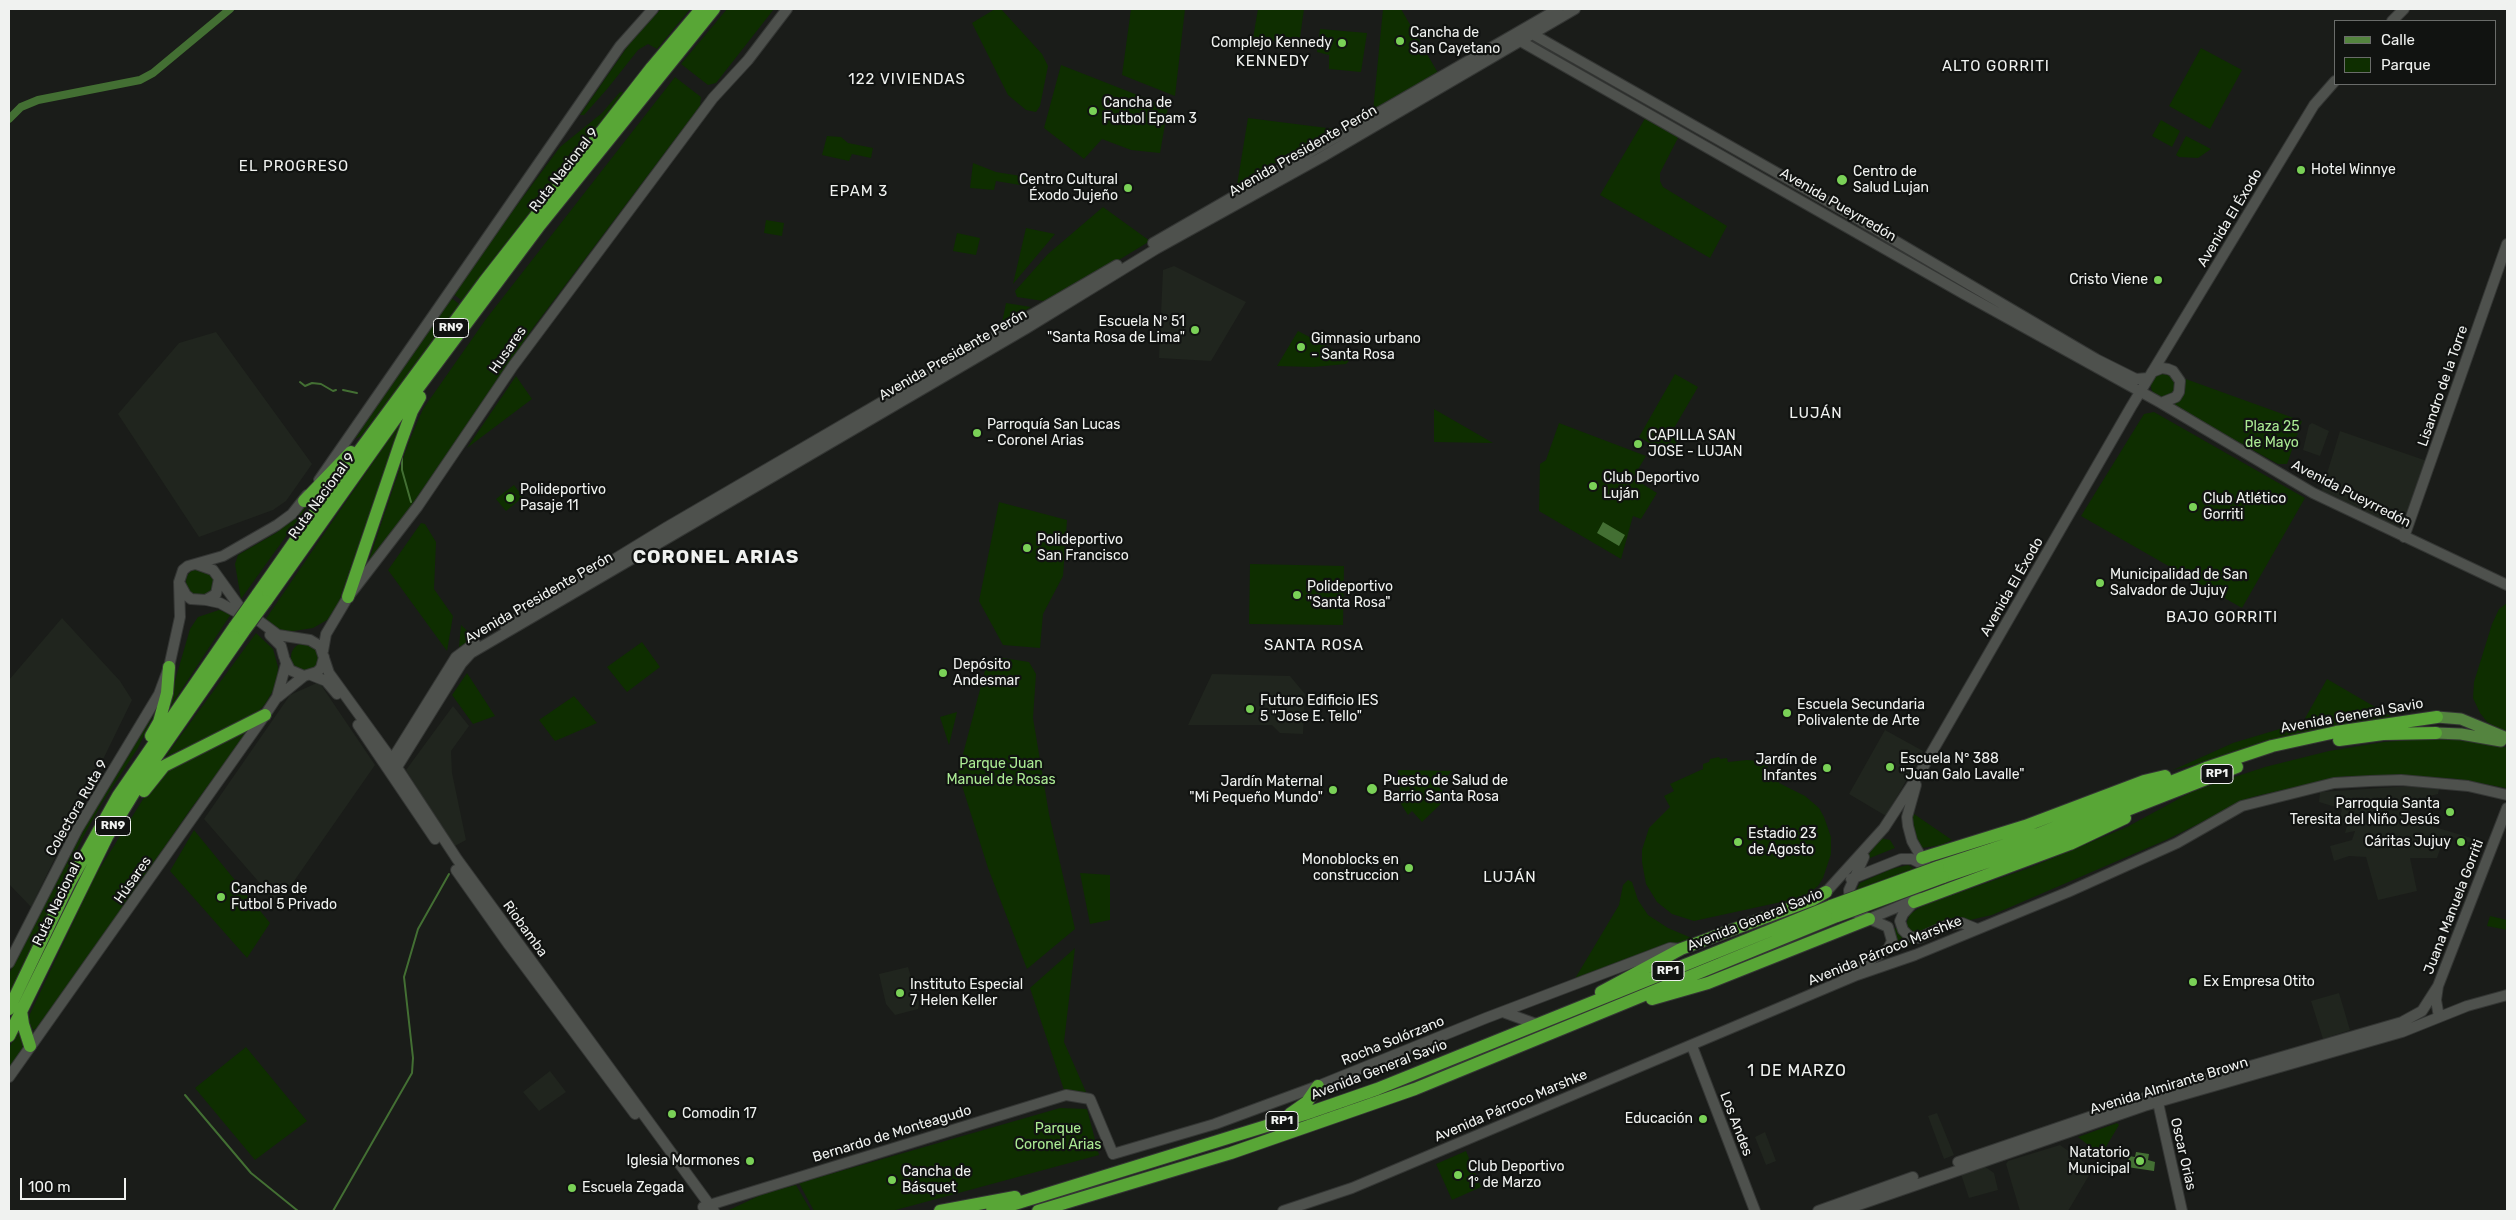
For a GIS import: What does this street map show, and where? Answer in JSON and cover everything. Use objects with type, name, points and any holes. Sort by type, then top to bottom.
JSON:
[{"type":"highway","name":"Ruta Nacional 9","points":[[670,54],[701,9]]},
{"type":"highway","name":"Ruta Nacional 9","points":[[262,598],[337,481],[406,391],[515,241],[656,70],[714,9]]},
{"type":"highway","name":"Ruta Nacional 9","points":[[9,1036],[15,1010],[70,882],[125,785],[464,325],[656,70]]},
{"type":"highway","points":[[348,597],[412,411],[464,325]]},
{"type":"highway","points":[[304,501],[406,391]]},
{"type":"highway","name":"Ruta Nacional 9","points":[[15,1010],[93,862],[152,763],[240,629]]},
{"type":"highway","points":[[70,882],[88,838],[159,722],[167,693],[169,666]]},
{"type":"highway","points":[[93,862],[115,837],[153,778],[164,766],[265,715]]},
{"type":"highway","name":"Avenida General Savio","points":[[2008,850],[2074,821],[2206,768],[2272,746],[2336,732],[2437,717]]},
{"type":"highway","name":"Avenida General Savio","points":[[1038,1211],[1231,1154],[1415,1089],[1570,1018],[1772,936],[1838,916],[2008,850],[2248,763],[2323,743],[2382,734],[2436,733]]},
{"type":"highway","points":[[1920,861],[2026,826],[2144,781],[2206,768]]},
{"type":"highway","points":[[1914,902],[2091,836],[2182,788]]},
{"type":"highway","points":[[1570,1018],[1618,982],[1681,949],[1812,900],[1826,892]]},
{"type":"highway","points":[[1570,1018],[1708,983],[1870,919]]},
{"type":"highway","points":[[15,1010],[23,1024],[30,1046]]},
{"type":"highway","name":"Avenida General Savio","points":[[992,1211],[1266,1126],[1378,1089],[1536,1024],[1570,1018]]},
{"type":"highway","points":[[1266,1126],[1300,1108],[1318,1086]]},
{"type":"highway","points":[[940,1211],[1066,1188]]},
{"type":"highway","points":[[1048,1211],[1094,1194]]},
{"type":"main road","points":[[307,676],[296,674],[285,660],[281,646],[237,611],[220,603],[202,601],[186,595],[179,582],[183,570],[194,564],[223,556],[277,525],[292,514],[304,501],[620,46],[653,9]]},
{"type":"main road","name":"Husares","points":[[332,622],[348,597],[418,506],[512,366],[713,98],[748,60],[787,9]]},
{"type":"main road","name":"Avenida Presidente Perón","points":[[392,768],[461,664],[471,654],[1027,328],[1156,249],[1322,157],[1520,40],[1527,31],[1558,9]]},
{"type":"main road","name":"Avenida Presidente Perón","points":[[392,768],[461,652],[762,472],[1029,318],[1217,205],[1510,36],[1527,31],[1575,9]]},
{"type":"main road","points":[[2393,20],[2404,9]]},
{"type":"main road","name":"Avenida Pueyrredón","points":[[1527,31],[1846,212],[2096,359],[2136,378],[2149,378]]},
{"type":"main road","name":"Avenida Pueyrredón","points":[[1510,36],[2156,401],[2313,494],[2507,585]]},
{"type":"main road","name":"Avenida El Éxodo","points":[[1825,990],[1890,947],[1892,939],[1890,928],[1854,912],[1850,904],[1849,890],[1871,844],[1921,771],[2140,393],[2314,105],[2334,82]]},
{"type":"main road","name":"Lisandro de la Torre","points":[[2404,537],[2507,244]]},
{"type":"main road","points":[[2162,368],[2168,369],[2178,375],[2180,381],[2179,392],[2176,397],[2156,401],[2149,378],[2162,368]]},
{"type":"main road","name":"Avenida El Éxodo","points":[[2127,416],[2141,405],[2156,401]]},
{"type":"main road","points":[[180,616],[216,594],[220,584],[218,577],[223,556]]},
{"type":"main road","points":[[194,564],[208,567],[218,577],[239,606],[278,635],[315,642],[324,654]]},
{"type":"main road","name":"Colectora Ruta 9","points":[[9,963],[77,830],[159,694],[169,666],[180,616],[179,582]]},
{"type":"main road","points":[[277,697],[289,645],[315,634],[332,622]]},
{"type":"main road","points":[[277,697],[321,668],[324,654],[324,639],[332,622]]},
{"type":"main road","name":"Riobamba","points":[[324,654],[329,673],[392,768]]},
{"type":"main road","name":"Riobamba","points":[[307,676],[320,678],[331,686],[392,768],[708,1209]]},
{"type":"main road","name":"Húsares","points":[[9,1077],[277,697]]},
{"type":"main road","name":"Avenida General Savio","points":[[2437,717],[2461,719],[2505,740]]},
{"type":"main road","name":"Avenida General Savio","points":[[2436,733],[2462,734],[2505,740]]},
{"type":"main road","name":"Avenida El Éxodo","points":[[1920,861],[1912,840],[1907,817],[1921,771]]},
{"type":"main road","name":"Avenida Párroco Marshke","points":[[1283,1211],[1352,1188],[1825,990],[2068,892],[2177,843],[2242,806],[2274,796],[2334,783],[2401,780],[2468,786],[2507,795]]},
{"type":"main road","name":"Juana Manuela Gorriti","points":[[2439,1017],[2436,1000],[2438,986],[2507,808]]},
{"type":"main road","name":"Avenida El Éxodo","points":[[1826,892],[1871,844]]},
{"type":"main road","points":[[1826,892],[1854,878],[1901,859],[1920,861],[1931,874],[1932,884],[1903,914],[1900,921],[1903,930],[1910,937],[1919,938],[1948,925],[1962,924],[1977,929]]},
{"type":"main road","points":[[1870,919],[1914,902]]},
{"type":"main road","name":"Rocha Solórzano","points":[[1090,1099],[1113,1154],[1215,1124],[1318,1086],[1670,948],[1681,949]]},
{"type":"main road","points":[[2438,986],[2440,999],[2444,1004],[2451,1007],[2467,1006]]},
{"type":"main road","name":"Avenida Almirante Brown","points":[[1818,1211],[2157,1099],[2402,1022],[2422,1011],[2438,986]]},
{"type":"main road","name":"Avenida Almirante Brown","points":[[2157,1099],[2402,1032],[2467,1006],[2507,996]]},
{"type":"main road","points":[[1503,1012],[1536,1024]]},
{"type":"main road","name":"Los Andes","points":[[1692,1046],[1755,1211]]},
{"type":"main road","name":"Bernardo de Monteagudo","points":[[708,1209],[1066,1095],[1090,1099]]},
{"type":"main road","name":"Oscar Orias","points":[[2157,1099],[2182,1211]]},
{"type":"main road","name":"Avenida Almirante Brown","points":[[1841,1211],[2063,1130]]},
{"type":"shaded area","name":"Escuela Nº 51 \"Santa Rosa de Lima\"","points":[[1174,266],[1246,302],[1211,361],[1159,358],[1163,270]]},
{"type":"shaded area","points":[[216,332],[312,464],[286,501],[273,510],[199,537],[118,414],[179,343]]},
{"type":"shaded area","points":[[2312,423],[2329,431],[2320,456],[2303,450],[2309,425]]},
{"type":"shaded area","points":[[2340,431],[2427,461],[2403,530],[2321,493]]},
{"type":"shaded area","points":[[1603,522],[1625,535],[1619,546],[1597,533]]},
{"type":"shaded area","points":[[62,618],[120,681],[132,700],[31,907],[9,884],[9,680]]},
{"type":"shaded area","name":"Futuro Edificio IES 5 \"Jose E. Tello\"","points":[[1212,674],[1290,676],[1305,694],[1303,734],[1280,733],[1272,725],[1188,725]]},
{"type":"shaded area","points":[[319,682],[375,765],[278,904],[204,819],[290,695]]},
{"type":"shaded area","points":[[453,706],[469,726],[451,751],[452,773],[466,840],[453,847],[406,770]]},
{"type":"shaded area","name":"Escuela N° 388 \"Juan Galo Lavalle\"","points":[[1885,730],[1923,751],[1886,816],[1849,794]]},
{"type":"shaded area","points":[[2411,786],[2439,789],[2438,794],[2430,796],[2425,806],[2423,801],[2411,800],[2405,818],[2481,841],[2479,845],[2445,835],[2437,858],[2410,858],[2417,891],[2378,900],[2366,857],[2349,856],[2334,861],[2330,846],[2352,840],[2355,831],[2345,833],[2348,823],[2338,826],[2342,809],[2319,802],[2320,792]]},
{"type":"shaded area","name":"Instituto Especial 7 Helen Keller","points":[[908,967],[919,1003],[918,1009],[895,1015],[886,1004],[879,974]]},
{"type":"shaded area","points":[[2339,993],[2350,1030],[2323,1039],[2311,1001]]},
{"type":"shaded area","points":[[550,1071],[566,1092],[539,1111],[523,1092]]},
{"type":"shaded area","points":[[1937,1113],[1954,1155],[1944,1159],[1928,1116]]},
{"type":"shaded area","points":[[1765,1132],[1776,1161],[1766,1165],[1755,1137]]},
{"type":"shaded area","points":[[2060,1145],[2091,1167],[2091,1172],[2068,1211],[2020,1211],[2006,1164],[2008,1161]]},
{"type":"shaded area","name":"Natatorio Municipal","points":[[2136,1152],[2149,1154],[2148,1160],[2155,1162],[2154,1171],[2127,1167],[2129,1156],[2135,1157]]},
{"type":"shaded area","points":[[1984,1166],[1994,1173],[1998,1190],[1969,1198],[1961,1174]]},
{"type":"green space","points":[[661,9],[690,9],[657,49],[648,44],[638,50],[584,115],[580,115],[632,40]]},
{"type":"green space","points":[[727,9],[774,9],[716,83],[708,85],[681,64]]},
{"type":"green space","points":[[995,9],[1001,9],[1042,54],[1048,66],[1040,106],[1036,112],[1026,110],[1008,95],[972,23]]},
{"type":"green space","points":[[1131,9],[1185,9],[1175,96],[1122,75]]},
{"type":"green space","points":[[1258,9],[1304,9],[1299,45],[1253,38]]},
{"type":"green space","name":"Cancha de San Cayetano","points":[[1383,9],[1401,9],[1438,73],[1373,111]]},
{"type":"green space","name":"Complejo Kennedy","points":[[1320,29],[1367,33],[1361,72],[1329,69],[1329,55],[1317,52]]},
{"type":"green space","points":[[2201,48],[2242,70],[2210,129],[2169,106]]},
{"type":"green space","points":[[1061,65],[1168,107],[1160,153],[1131,150],[1102,139],[1084,159],[1044,128]]},
{"type":"green space","points":[[675,77],[701,97],[700,106],[533,328],[420,495],[368,563],[408,444],[423,409],[486,319]]},
{"type":"green space","points":[[620,92],[627,92],[464,302],[452,293],[560,147],[602,113]]},
{"type":"green space","points":[[1647,115],[1680,134],[1660,173],[1660,181],[1663,187],[1727,226],[1710,258],[1600,195]]},
{"type":"green space","points":[[1248,118],[1335,129],[1237,185]]},
{"type":"green space","points":[[2161,120],[2180,131],[2172,147],[2152,136]]},
{"type":"green space","points":[[827,136],[841,137],[848,143],[873,148],[871,158],[852,154],[849,161],[822,155]]},
{"type":"green space","points":[[2186,136],[2211,149],[2198,158],[2179,157],[2176,155]]},
{"type":"green space","points":[[973,163],[996,172],[1027,177],[1026,186],[996,181],[994,190],[970,188]]},
{"type":"green space","points":[[1103,207],[1150,241],[1050,302],[1017,297],[1015,291],[1048,254]]},
{"type":"green space","points":[[766,220],[784,223],[782,236],[764,233]]},
{"type":"green space","points":[[1026,228],[1055,234],[1013,284]]},
{"type":"green space","points":[[957,233],[980,238],[976,255],[953,251]]},
{"type":"green space","points":[[450,297],[462,306],[361,436],[355,439]]},
{"type":"green space","points":[[1006,303],[1031,307],[1002,323]]},
{"type":"green space","points":[[1298,331],[1348,357],[1349,361],[1346,364],[1313,367],[1277,366]]},
{"type":"green space","points":[[1675,374],[1698,387],[1673,430],[1681,436],[1670,455],[1639,437]]},
{"type":"green space","points":[[2163,374],[2171,378],[2175,386],[2171,394],[2163,398],[2155,394],[2151,386],[2155,378]]},
{"type":"green space","points":[[516,376],[532,399],[467,448]]},
{"type":"green space","name":"Plaza 25 de Mayo","points":[[2183,378],[2302,421],[2287,464],[2278,464],[2172,405],[2180,399],[2184,392]]},
{"type":"green space","points":[[1434,409],[1493,443],[1434,442]]},
{"type":"green space","name":"Club Atlético Gorriti","points":[[2154,412],[2305,498],[2242,608],[2081,516],[2144,414]]},
{"type":"green space","points":[[402,420],[337,607],[327,620],[313,628],[287,632],[274,627],[265,620]]},
{"type":"green space","name":"Club Deportivo Luján","points":[[1559,423],[1646,456],[1633,478],[1657,493],[1641,519],[1633,516],[1621,559],[1539,511],[1540,464],[1546,460]]},
{"type":"green space","name":"Polideportivo Pasaje 11","points":[[514,485],[523,497],[506,511],[496,499]]},
{"type":"green space","points":[[312,500],[241,599],[235,564],[238,555],[276,533]]},
{"type":"green space","name":"Polideportivo San Francisco","points":[[999,502],[1067,520],[1063,576],[1043,614],[1040,648],[1003,645],[979,601]]},
{"type":"green space","points":[[421,523],[425,524],[436,542],[434,589],[453,616],[447,651],[388,570]]},
{"type":"green space","name":"Polideportivo \"Santa Rosa\"","points":[[1250,564],[1344,566],[1343,625],[1249,624]]},
{"type":"green space","points":[[200,568],[210,572],[214,582],[210,592],[200,596],[190,592],[186,582],[190,572]]},
{"type":"green space","points":[[2507,603],[2507,733],[2487,722],[2480,713],[2473,698],[2474,682],[2492,624],[2499,609]]},
{"type":"green space","points":[[219,610],[231,614],[165,715],[190,629],[198,617]]},
{"type":"green space","points":[[461,625],[475,638],[459,647]]},
{"type":"green space","points":[[256,633],[273,649],[278,667],[277,684],[265,704],[256,714],[224,731],[165,757]]},
{"type":"green space","points":[[642,642],[660,667],[627,692],[607,667]]},
{"type":"green space","points":[[305,643],[315,647],[319,657],[315,667],[305,671],[295,667],[291,657],[295,647]]},
{"type":"green space","name":"Parque Juan Manuel de Rosas","points":[[997,657],[1029,662],[1036,674],[1033,718],[1049,814],[1075,929],[1027,969],[988,868],[958,773],[987,663]]},
{"type":"green space","points":[[467,673],[495,716],[473,724],[452,695]]},
{"type":"green space","points":[[2327,679],[2394,718],[2173,770],[2233,743],[2303,722]]},
{"type":"green space","points":[[574,696],[597,723],[555,741],[539,720]]},
{"type":"green space","points":[[155,712],[138,748],[102,803],[82,839],[9,998],[9,974],[91,816]]},
{"type":"green space","points":[[957,712],[949,745],[940,717]]},
{"type":"green space","points":[[251,728],[190,810],[41,1026],[33,1030],[28,1021],[30,1014],[95,876],[155,780],[161,774]]},
{"type":"green space","points":[[2440,738],[2481,740],[2507,748],[2506,788],[2458,779],[2413,776],[2347,776],[2313,783],[2252,797],[2166,840],[1992,915],[1970,920],[1957,919],[1917,934],[1910,933],[1906,924],[1910,914],[1924,905],[2029,868],[2127,827],[2195,790],[2265,767],[2329,751],[2384,742]]},
{"type":"green space","name":"Estadio 23 de Agosto","points":[[1719,757],[1720,759],[1727,758],[1728,762],[1747,760],[1769,762],[1767,770],[1781,772],[1779,783],[1805,796],[1819,808],[1831,837],[1831,854],[1823,878],[1818,886],[1804,897],[1694,921],[1672,914],[1657,902],[1646,884],[1642,850],[1649,828],[1670,807],[1664,796],[1674,791],[1670,784],[1703,769],[1703,764],[1709,762],[1710,759]]},
{"type":"green space","points":[[1398,770],[1452,771],[1438,786],[1448,797],[1422,822],[1412,811],[1408,815],[1401,804]]},
{"type":"green space","points":[[1912,814],[1952,840],[1942,845],[1922,848],[1918,842],[1910,817]]},
{"type":"green space","name":"Canchas de Futbol 5 Privado","points":[[194,830],[270,923],[247,958],[170,871]]},
{"type":"green space","points":[[1880,838],[1890,840],[1895,848],[1865,860]]},
{"type":"green space","points":[[1908,865],[1920,872],[1918,892],[1878,910],[1865,909],[1854,894],[1860,883],[1891,869]]},
{"type":"green space","points":[[1080,873],[1110,875],[1110,920],[1090,924]]},
{"type":"green space","points":[[1628,880],[1632,882],[1638,900],[1648,915],[1668,928],[1694,939],[1664,946],[1573,982],[1619,905],[1623,885]]},
{"type":"green space","points":[[2490,916],[2507,920],[2507,930],[2487,926]]},
{"type":"green space","points":[[1894,928],[1904,939],[1916,942],[1888,954],[1896,939]]},
{"type":"green space","points":[[1075,948],[1064,1042],[1086,1092],[1065,1093],[1030,988]]},
{"type":"green space","points":[[19,1028],[23,1047],[9,1069],[9,1049]]},
{"type":"green space","points":[[246,1047],[307,1121],[255,1160],[195,1088]]},
{"type":"green space","name":"Parque Coronel Arias","points":[[1060,1108],[1087,1109],[1099,1155],[892,1211],[814,1211],[799,1183]]},
{"type":"green space","points":[[2117,1123],[2119,1125],[2101,1155],[2078,1137]]},
{"type":"green space","name":"Club Deportivo 1º de Marzo","points":[[1466,1151],[1481,1187],[1452,1200],[1436,1164]]},
{"type":"green space","points":[[796,1185],[811,1211],[727,1211],[765,1193]]},
{"type":"waterway","points":[[9,119],[21,107],[38,100],[140,80],[153,73],[230,9]]},
{"type":"waterway","points":[[300,382],[305,386],[312,383],[321,384],[333,391],[336,390]]},
{"type":"waterway","points":[[343,390],[357,393]]},
{"type":"waterway","points":[[402,456],[402,470],[411,502]]},
{"type":"waterway","points":[[333,1211],[412,1073],[413,1058],[404,977],[418,929],[449,874]]},
{"type":"waterway","points":[[185,1095],[251,1173],[298,1211]]},
{"type":"place","name":"Cancha de San Cayetano","points":[[1400,41]]},
{"type":"place","name":"Complejo Kennedy","points":[[1342,43]]},
{"type":"place","name":"Cancha de Futbol Epam 3","points":[[1093,111]]},
{"type":"place","name":"Hotel Winnye","points":[[2301,170]]},
{"type":"place","name":"Centro de Salud Lujan","points":[[1842,180]]},
{"type":"place","name":"Centro Cultural Éxodo Jujeño","points":[[1128,188]]},
{"type":"place","name":"Cristo Viene","points":[[2158,280]]},
{"type":"place","name":"Escuela Nº 51 \"Santa Rosa de Lima\"","points":[[1195,330]]},
{"type":"place","name":"Gimnasio urbano - Santa Rosa","points":[[1301,347]]},
{"type":"place","name":"Parroquía San Lucas - Coronel Arias","points":[[977,433]]},
{"type":"place","name":"CAPILLA SAN JOSE - LUJAN","points":[[1638,444]]},
{"type":"place","name":"Club Deportivo Luján","points":[[1593,486]]},
{"type":"place","name":"Polideportivo Pasaje 11","points":[[510,498]]},
{"type":"place","name":"Club Atlético Gorriti","points":[[2193,507]]},
{"type":"place","name":"Polideportivo San Francisco","points":[[1027,548]]},
{"type":"place","name":"Municipalidad de San Salvador de Jujuy","points":[[2100,583]]},
{"type":"place","name":"Polideportivo \"Santa Rosa\"","points":[[1297,595]]},
{"type":"place","name":"Depósito Andesmar","points":[[943,673]]},
{"type":"place","name":"Futuro Edificio IES 5 \"Jose E. Tello\"","points":[[1250,709]]},
{"type":"place","name":"Escuela Secundaria Polivalente de Arte","points":[[1787,713]]},
{"type":"place","name":"Escuela N° 388 \"Juan Galo Lavalle\"","points":[[1890,767]]},
{"type":"place","name":"Jardín de Infantes","points":[[1827,768]]},
{"type":"place","name":"Puesto de Salud de Barrio Santa Rosa","points":[[1372,789]]},
{"type":"place","name":"Jardín Maternal \"Mi Pequeño Mundo\"","points":[[1333,790]]},
{"type":"place","name":"Parroquia Santa Teresita del Niño Jesús","points":[[2450,812]]},
{"type":"place","name":"Estadio 23 de Agosto","points":[[1738,842]]},
{"type":"place","name":"Cáritas Jujuy","points":[[2461,842]]},
{"type":"place","name":"Monoblocks en construccion","points":[[1409,868]]},
{"type":"place","name":"Canchas de Futbol 5 Privado","points":[[221,897]]},
{"type":"place","name":"Ex Empresa Otito","points":[[2193,982]]},
{"type":"place","name":"Instituto Especial 7 Helen Keller","points":[[900,993]]},
{"type":"place","name":"Comodin 17","points":[[672,1114]]},
{"type":"place","name":"Educación","points":[[1703,1119]]},
{"type":"place","name":"Iglesia Mormones","points":[[750,1161]]},
{"type":"place","name":"Natatorio Municipal","points":[[2140,1161]]},
{"type":"place","name":"Club Deportivo 1º de Marzo","points":[[1458,1175]]},
{"type":"place","name":"Cancha de Básquet","points":[[892,1180]]},
{"type":"place","name":"Escuela Zegada","points":[[572,1188]]},
{"type":"district","name":"KENNEDY","points":[[1273,62]]},
{"type":"district","name":"ALTO GORRITI","points":[[1996,67]]},
{"type":"district","name":"122 VIVIENDAS","points":[[907,80]]},
{"type":"district","name":"EL PROGRESO","points":[[294,167]]},
{"type":"district","name":"EPAM 3","points":[[859,192]]},
{"type":"district","name":"LUJÁN","points":[[1816,414]]},
{"type":"district","name":"CORONEL ARIAS","points":[[716,558]]},
{"type":"district","name":"BAJO GORRITI","points":[[2222,618]]},
{"type":"district","name":"SANTA ROSA","points":[[1314,646]]},
{"type":"district","name":"LUJÁN","points":[[1510,878]]},
{"type":"district","name":"1 DE MARZO","points":[[1797,1071]]}]
